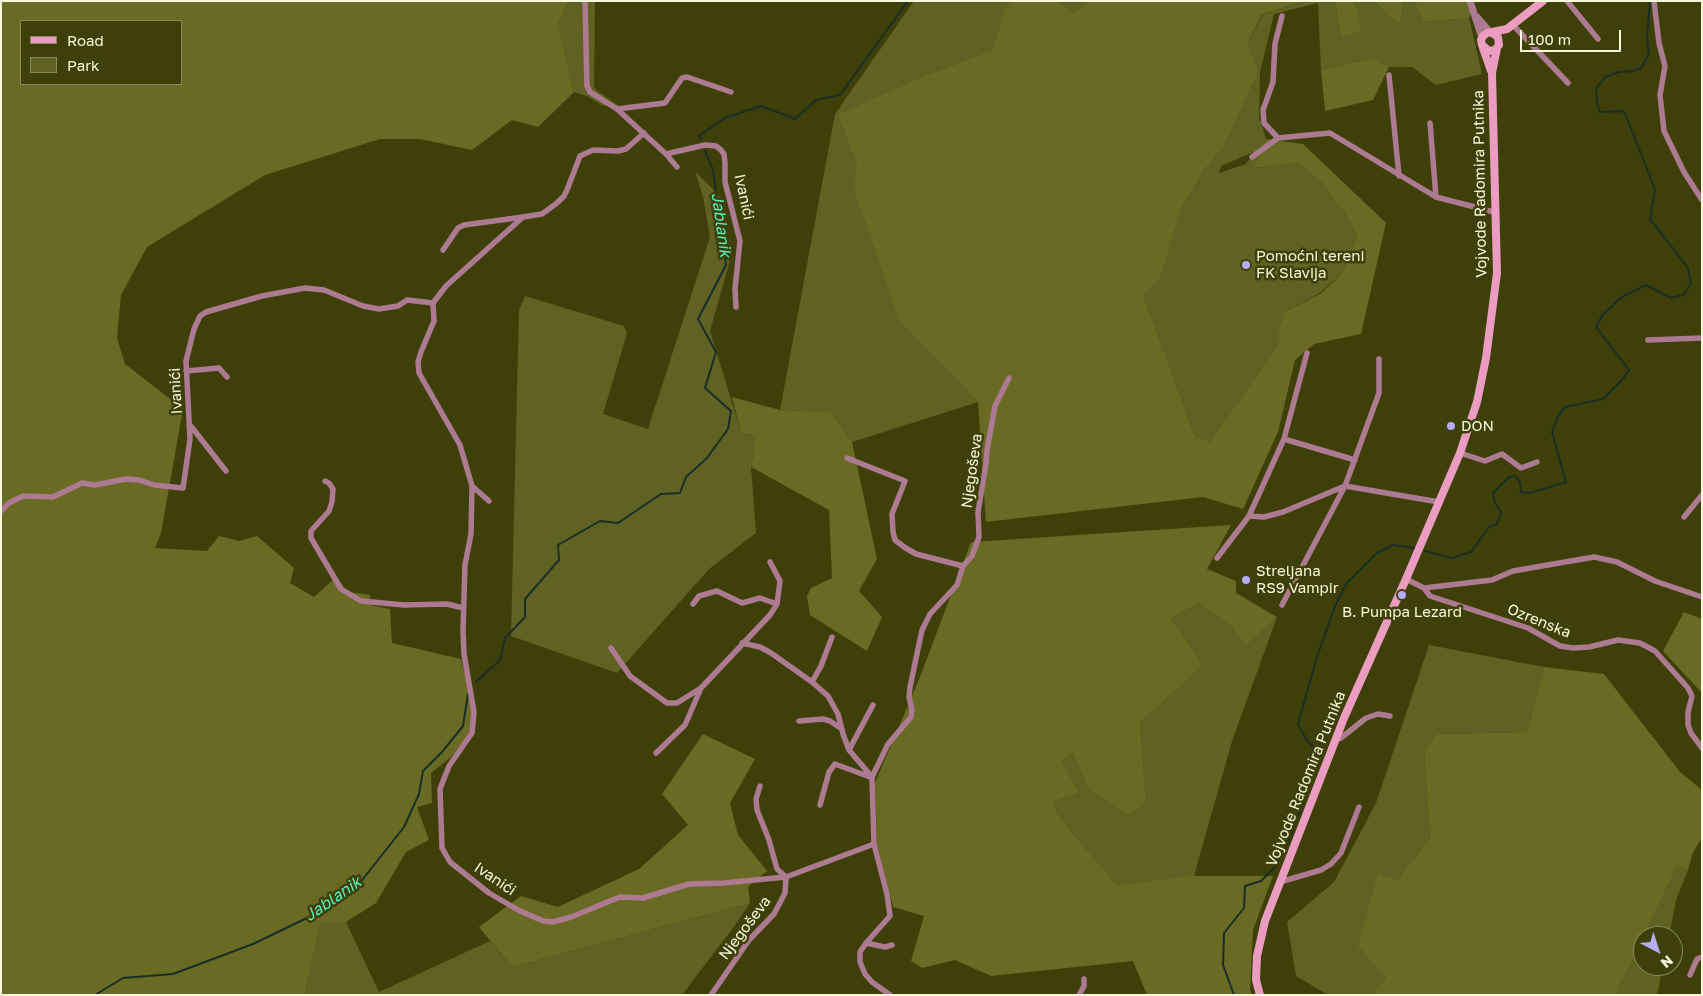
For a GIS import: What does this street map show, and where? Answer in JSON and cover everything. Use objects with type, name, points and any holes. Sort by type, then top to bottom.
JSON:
[{"type":"main road","name":"Vojvode Radomira Putnika","points":[[1491,33],[1510,26],[1543,1]]},
{"type":"main road","name":"Vojvode Radomira Putnika","points":[[1260,995],[1256,980],[1257,956],[1265,921],[1336,740],[1460,453],[1478,402],[1486,358],[1497,273],[1492,74],[1498,45],[1510,26]]},
{"type":"main road","points":[[1491,33],[1498,37],[1498,45],[1489,51],[1483,48],[1481,42],[1485,34],[1491,33]]},
{"type":"main road","name":"Vojvode Radomira Putnika","points":[[1483,48],[1492,74]]},
{"type":"street","points":[[585,1],[587,86],[590,92],[617,109],[644,132],[677,167]]},
{"type":"street","points":[[1470,1],[1482,38]]},
{"type":"street","points":[[1567,1],[1598,39]]},
{"type":"street","points":[[1654,1],[1659,43],[1665,66],[1660,95],[1664,131],[1680,166],[1701,198]]},
{"type":"street","points":[[1474,13],[1491,33]]},
{"type":"street","points":[[1278,138],[1264,123],[1263,110],[1273,82],[1275,44],[1282,16]]},
{"type":"street","points":[[1510,26],[1568,83]]},
{"type":"street","points":[[1389,75],[1399,176]]},
{"type":"street","points":[[617,109],[665,103],[682,78],[687,77],[731,92]]},
{"type":"street","points":[[1430,123],[1436,197]]},
{"type":"street","points":[[443,250],[458,228],[464,225],[523,217],[547,211],[564,196],[580,156],[593,150],[618,151],[626,149],[644,132]]},
{"type":"street","points":[[1252,157],[1278,138],[1330,133],[1436,197],[1494,212]]},
{"type":"street","name":"Ivanići","points":[[666,154],[705,145],[716,146],[724,154],[725,182],[740,241],[735,289],[736,307]]},
{"type":"street","points":[[433,303],[446,286],[523,217]]},
{"type":"street","name":"Ivanići","points":[[1,511],[9,503],[23,496],[53,496],[82,483],[95,485],[126,479],[154,485],[183,488],[188,457],[190,424],[186,361],[194,329],[200,316],[206,312],[262,296],[305,288],[324,290],[363,306],[378,309],[398,306],[407,300],[433,303],[434,321],[418,362],[419,373],[460,445],[472,486],[471,534],[465,565],[463,608],[464,654],[474,712],[472,733],[449,766],[440,789],[442,848],[450,862],[488,893],[518,910],[543,921],[553,922],[571,918],[620,897],[643,898],[689,884],[724,884],[786,877]]},
{"type":"street","points":[[1648,340],[1702,338]]},
{"type":"street","points":[[1217,558],[1249,516],[1284,439],[1307,353]]},
{"type":"street","points":[[1282,605],[1346,486],[1379,393],[1379,359]]},
{"type":"street","points":[[186,371],[219,368],[228,377]]},
{"type":"street","name":"Njegoševa","points":[[866,943],[890,916],[887,894],[874,844],[872,777],[888,744],[911,717],[910,687],[922,630],[930,614],[957,585],[963,566],[972,556],[979,537],[978,512],[995,406],[1009,378]]},
{"type":"street","points":[[190,424],[226,471]]},
{"type":"street","points":[[1284,439],[1355,460]]},
{"type":"street","points":[[1460,453],[1485,461],[1502,454],[1521,468],[1538,462]]},
{"type":"street","points":[[847,458],[905,480],[892,514],[895,540],[904,548],[916,554],[963,566]]},
{"type":"street","points":[[325,481],[333,489],[332,502],[329,512],[311,531],[311,538],[341,589],[361,601],[404,605],[448,604],[463,608]]},
{"type":"street","points":[[472,486],[489,501]]},
{"type":"street","points":[[1249,516],[1264,517],[1284,512],[1346,486],[1439,502]]},
{"type":"street","points":[[1684,517],[1702,495]]},
{"type":"street","points":[[1406,579],[1424,588],[1492,580],[1513,571],[1594,557],[1617,562],[1655,581],[1702,597]]},
{"type":"street","points":[[611,648],[630,676],[667,703],[677,703],[701,688],[742,643],[770,616],[777,604],[780,581],[770,562]]},
{"type":"street","name":"Ozrenska","points":[[1424,588],[1430,596],[1528,628],[1560,646],[1574,648],[1589,647],[1618,640],[1640,643],[1655,651],[1692,696],[1688,712],[1688,725],[1690,733],[1702,748]]},
{"type":"street","points":[[693,604],[699,596],[717,591],[742,603],[760,598],[777,604]]},
{"type":"street","points":[[812,682],[821,666],[832,637]]},
{"type":"street","points":[[742,643],[760,647],[812,682],[828,696],[838,714],[850,750],[872,777]]},
{"type":"street","points":[[656,754],[685,725],[701,688]]},
{"type":"street","points":[[850,750],[873,705]]},
{"type":"street","points":[[1336,740],[1366,718],[1378,714],[1390,716]]},
{"type":"street","points":[[799,721],[823,719],[842,729]]},
{"type":"street","points":[[820,805],[829,772],[835,764],[872,777]]},
{"type":"street","points":[[760,786],[756,798],[757,810],[770,840],[771,851],[778,869],[786,877],[874,844]]},
{"type":"street","points":[[1280,882],[1321,870],[1332,864],[1341,853],[1359,807]]},
{"type":"street","name":"Njegoševa","points":[[711,995],[749,940],[774,914],[784,893],[786,877]]},
{"type":"street","points":[[890,995],[877,987],[865,974],[860,962],[860,952],[866,943],[885,947],[892,945]]},
{"type":"street","points":[[1690,975],[1697,959],[1702,957]]},
{"type":"street","points":[[1080,995],[1084,986],[1084,979]]},
{"type":"green space","points":[[569,1],[595,1],[594,86],[596,90],[619,106],[603,106],[587,96],[574,92],[558,24]]},
{"type":"green space","points":[[914,1],[1011,1],[1005,8],[994,50],[919,78],[839,116],[858,163],[853,188],[899,319],[978,402],[852,442],[830,412],[780,410],[835,114]]},
{"type":"green space","points":[[1057,1],[1090,1],[1072,13]]},
{"type":"green space","points":[[1307,1],[1335,1],[1341,38],[1360,31],[1355,1],[1374,1],[1399,25],[1404,1],[1414,1],[1423,22],[1469,18],[1482,74],[1436,85],[1412,67],[1389,67],[1374,58],[1321,70],[1318,3],[1274,14],[1260,72],[1259,117],[1266,139],[1253,168],[1299,163],[1320,181],[1347,216],[1357,237],[1342,274],[1318,294],[1284,312],[1279,328],[1279,346],[1210,442],[1195,436],[1143,295],[1159,281],[1183,205],[1203,172],[1223,147],[1247,44],[1263,14]],"holes":[[[1256,151],[1246,164],[1219,173],[1221,166]]]},
{"type":"green space","points":[[695,171],[724,201],[724,244],[731,257],[710,331],[741,432],[756,436],[751,467],[756,533],[709,569],[617,673],[511,636],[519,310],[525,296],[624,326],[627,333],[603,414],[648,429],[710,237],[703,197]]},
{"type":"green space","points":[[1198,603],[1232,627],[1246,644],[1277,617],[1232,741],[1194,876],[1117,885],[1060,818],[1053,802],[1078,793],[1062,762],[1072,752],[1088,788],[1128,816],[1146,801],[1140,723],[1203,665],[1171,619]]},
{"type":"green space","points":[[1429,645],[1544,667],[1527,732],[1436,734],[1424,751],[1430,838],[1397,880],[1378,873],[1386,978],[1371,995],[1325,995],[1325,993],[1296,976],[1287,922],[1334,882],[1376,803]]},
{"type":"green space","points":[[1677,864],[1688,870],[1676,900],[1671,926],[1648,926]]},
{"type":"green space","points":[[750,903],[682,995],[304,995],[321,922],[346,922],[379,992],[490,941],[512,967]]},
{"type":"green space","points":[[1633,957],[1633,976],[1661,976],[1657,995],[1618,995],[1619,985]]},
{"type":"shaded area","points":[[1,1],[569,1],[558,24],[574,92],[538,127],[512,120],[472,150],[420,139],[380,139],[265,175],[147,247],[121,295],[117,338],[125,364],[183,409],[161,533],[155,548],[207,551],[219,536],[239,541],[257,536],[294,568],[290,583],[314,597],[336,577],[348,592],[370,595],[371,605],[390,609],[392,643],[461,659],[471,698],[472,733],[451,757],[431,773],[432,803],[417,807],[429,840],[406,852],[376,903],[346,922],[321,922],[304,995],[1,995]]},
{"type":"shaded area","points":[[1011,1],[1057,1],[1072,13],[1090,1],[1307,1],[1262,14],[1247,44],[1258,72],[1223,147],[1203,172],[1183,205],[1159,281],[1143,295],[1195,436],[1210,442],[1278,346],[1279,328],[1284,312],[1320,294],[1342,274],[1357,237],[1347,216],[1320,181],[1299,163],[1253,168],[1266,139],[1303,144],[1386,223],[1361,334],[1314,344],[1295,360],[1278,432],[1243,509],[1203,497],[986,522],[978,402],[899,320],[853,188],[857,163],[838,115],[919,78],[993,50],[1005,8]]},
{"type":"shaded area","points":[[1335,1],[1355,1],[1361,31],[1341,38]]},
{"type":"shaded area","points":[[1374,1],[1404,1],[1399,25]]},
{"type":"shaded area","points":[[1414,1],[1474,1],[1469,18],[1423,22]]},
{"type":"shaded area","points":[[1374,58],[1389,67],[1373,100],[1325,111],[1321,70]]},
{"type":"shaded area","points":[[732,397],[780,410],[830,412],[852,442],[877,559],[859,591],[882,617],[867,651],[810,615],[807,596],[811,588],[832,578],[829,510],[751,467],[756,436],[741,432]]},
{"type":"shaded area","points":[[1231,525],[1207,569],[1236,581],[1236,593],[1277,617],[1246,645],[1232,627],[1198,603],[1171,619],[1203,665],[1140,723],[1146,801],[1128,816],[1088,788],[1072,752],[1062,762],[1079,793],[1053,802],[1060,818],[1117,885],[1189,876],[1273,876],[1253,930],[1250,990],[1252,995],[1147,995],[1133,961],[991,976],[955,960],[922,968],[911,961],[924,916],[893,907],[877,844],[875,783],[920,677],[971,542]]},
{"type":"shaded area","points":[[1684,612],[1702,619],[1702,693],[1663,651]]},
{"type":"shaded area","points":[[1544,667],[1604,674],[1680,772],[1702,790],[1702,838],[1693,852],[1688,870],[1677,865],[1648,926],[1633,926],[1633,958],[1619,985],[1618,995],[1371,995],[1386,978],[1358,946],[1378,873],[1397,880],[1430,838],[1424,751],[1436,734],[1527,732]]},
{"type":"shaded area","points":[[703,734],[755,759],[730,803],[738,835],[767,871],[748,887],[750,903],[512,967],[479,927],[521,896],[558,907],[639,869],[688,825],[662,794]]},
{"type":"waterway","name":"Jablanik","points":[[701,140],[699,136],[725,118],[761,106],[795,119],[816,100],[840,95],[908,1]]},
{"type":"waterway","points":[[1425,551],[1452,558],[1471,552],[1489,527],[1497,524],[1501,512],[1495,503],[1493,493],[1509,477],[1515,476],[1520,482],[1521,492],[1530,493],[1566,482],[1552,432],[1558,416],[1565,407],[1603,399],[1629,370],[1596,327],[1603,314],[1622,297],[1646,285],[1671,298],[1683,295],[1691,284],[1688,268],[1650,219],[1655,189],[1626,116],[1623,111],[1600,112],[1597,103],[1596,89],[1605,77],[1641,68],[1649,54],[1647,38],[1650,1]]},
{"type":"waterway","name":"Jablanik","points":[[476,682],[500,660],[505,638],[525,617],[525,599],[559,560],[558,545],[600,521],[618,523],[661,494],[680,493],[686,477],[707,458],[728,429],[731,411],[705,388],[716,352],[698,319],[726,265],[713,170],[705,151]]},
{"type":"waterway","points":[[1234,995],[1223,965],[1224,933],[1244,908],[1245,886],[1261,881],[1275,867],[1289,840],[1321,755],[1306,739],[1298,724],[1317,657],[1335,606],[1346,584],[1377,553],[1393,545],[1414,548]]},
{"type":"waterway","name":"Jablanik","points":[[95,995],[123,978],[173,974],[253,944],[311,916],[359,884],[404,827],[419,794],[423,771],[442,752],[463,726],[468,694]]},
{"type":"place","name":"Pomoćni tereni FK Slavija","points":[[1246,265]]},
{"type":"place","name":"DON","points":[[1451,426]]},
{"type":"place","name":"Streljana RS9 Vampir","points":[[1246,580]]},
{"type":"place","name":"B. Pumpa Lezard","points":[[1402,595]]}]
